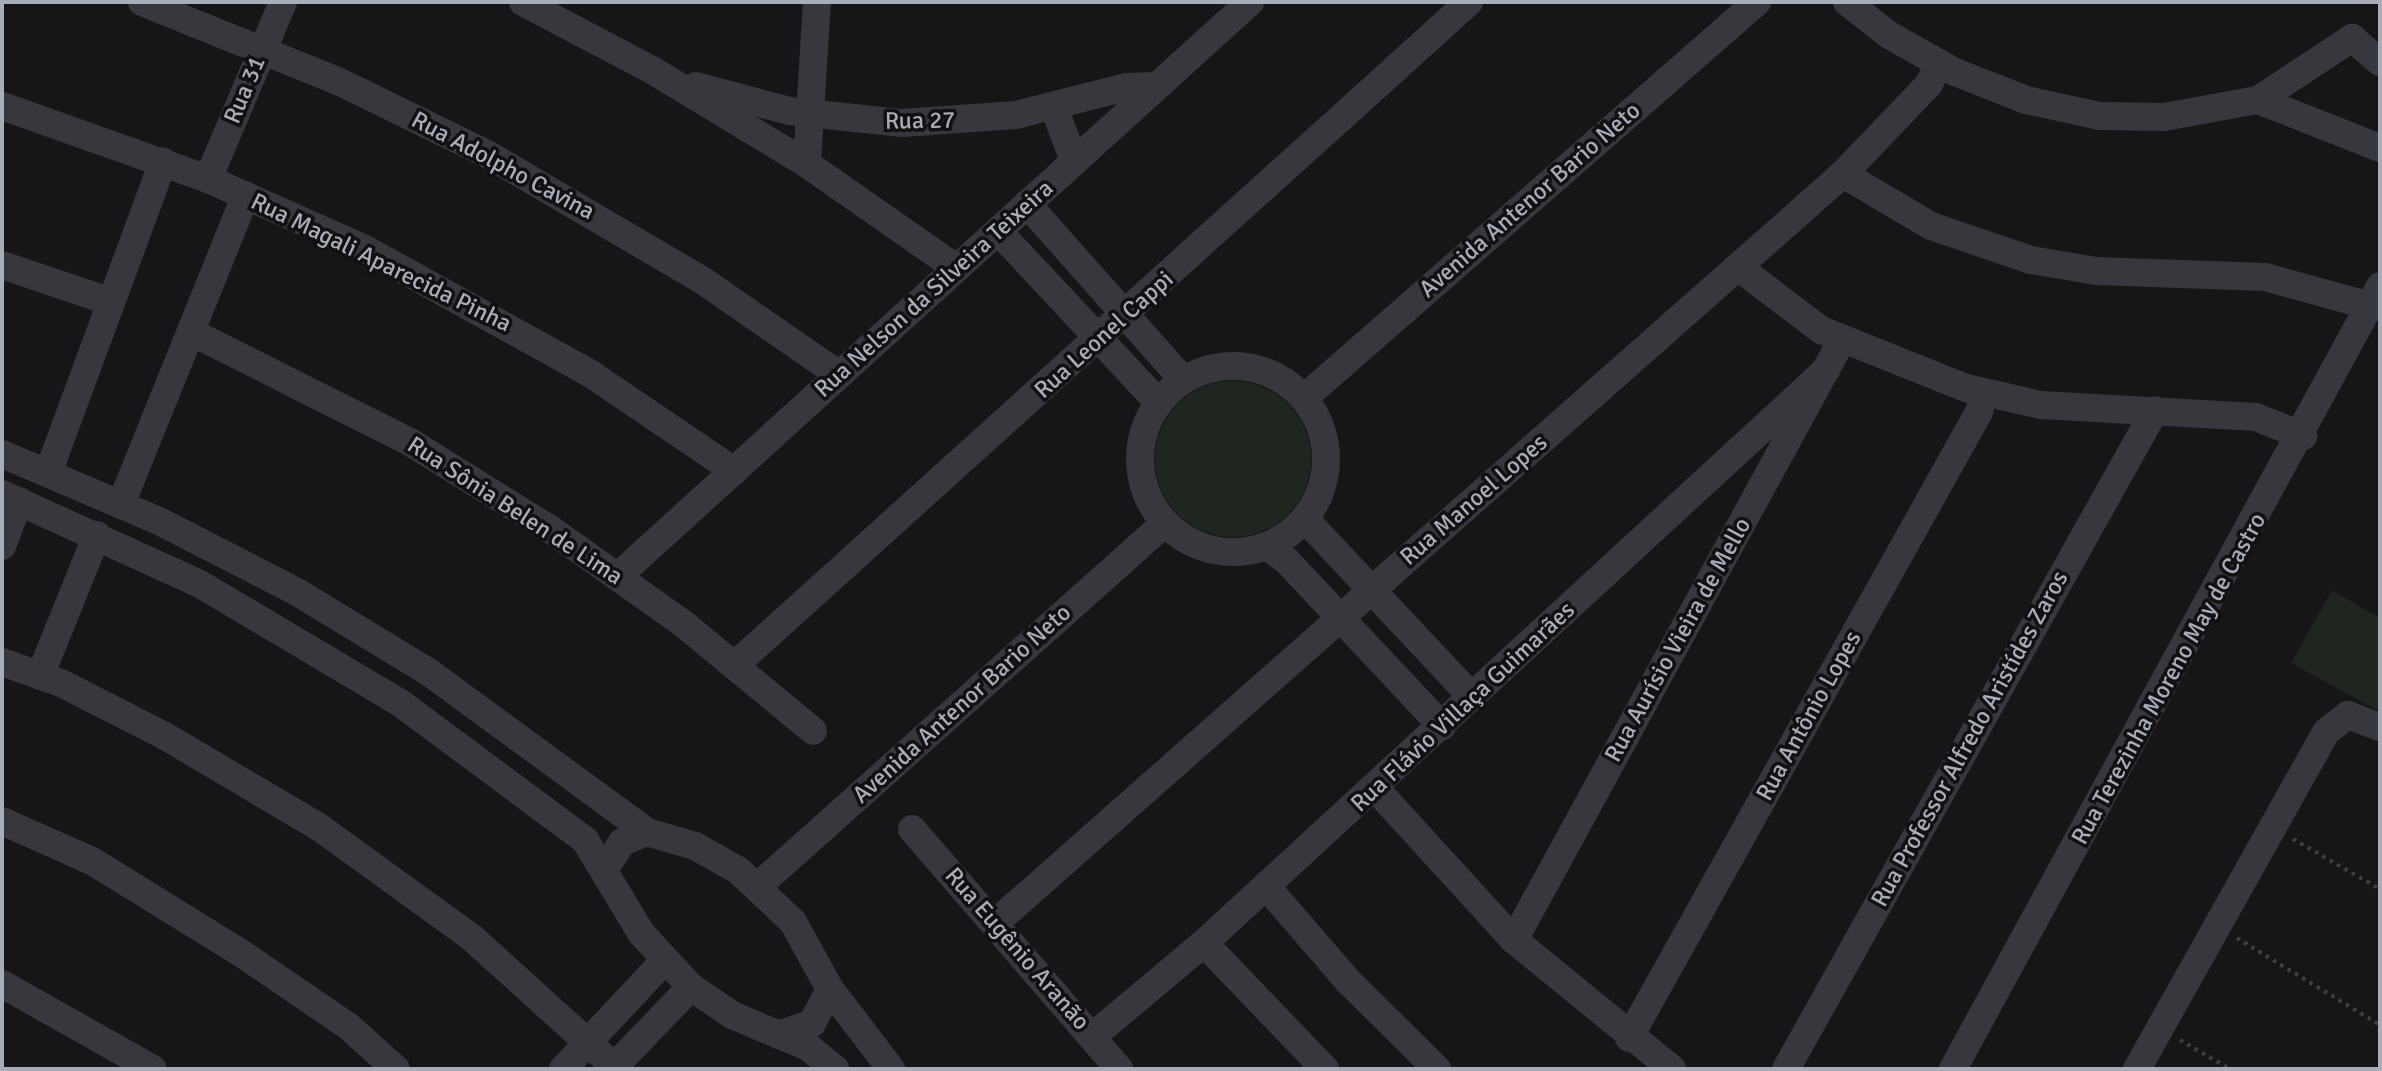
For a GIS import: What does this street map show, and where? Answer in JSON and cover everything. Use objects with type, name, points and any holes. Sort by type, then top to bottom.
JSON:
[{"type":"street","name":"Rua Adolpho Cavina","points":[[142,2],[263,49],[413,117],[560,194],[702,280],[839,375]]},
{"type":"street","name":"Rua 31","points":[[208,179],[283,2]]},
{"type":"street","points":[[523,2],[683,88],[807,164],[957,268]]},
{"type":"street","points":[[807,164],[817,2]]},
{"type":"street","name":"Rua Nelson da Silveira Teixeira","points":[[618,576],[1250,2]]},
{"type":"street","name":"Rua Leonel Cappi","points":[[735,665],[1126,315],[1469,2]]},
{"type":"street","name":"Avenida Antenor Bario Neto","points":[[1304,398],[1756,2]]},
{"type":"street","points":[[1847,2],[1939,64],[2026,100],[2100,116],[2164,117],[2258,100],[2352,38],[2380,62]]},
{"type":"street","name":"Rua Manoel Lopes","points":[[994,924],[1843,174],[1929,84],[1939,64]]},
{"type":"street","name":"Rua 27","points":[[683,88],[698,86],[810,114],[940,122],[1054,107],[1127,87],[1157,86]]},
{"type":"street","points":[[2258,100],[2380,148]]},
{"type":"street","name":"Rua Magali Aparecida Pinha","points":[[2,106],[208,179],[365,250],[517,330],[734,471]]},
{"type":"street","points":[[1054,107],[1074,161]]},
{"type":"street","points":[[48,472],[163,162]]},
{"type":"street","points":[[1843,174],[1931,226],[2031,260],[2118,273],[2253,276],[2375,296]]},
{"type":"street","points":[[121,503],[246,195]]},
{"type":"street","points":[[1027,204],[1183,380]]},
{"type":"street","points":[[998,231],[1158,402]]},
{"type":"street","points":[[2,265],[111,302]]},
{"type":"street","points":[[1738,267],[1774,300],[1842,340],[1984,393],[2041,405],[2256,417],[2303,436]]},
{"type":"street","name":"Rua Terezinha Moreno May de Castro","points":[[1953,1069],[2303,436],[2375,296]]},
{"type":"street","name":"Rua Sônia Belen de Lima","points":[[191,332],[410,442],[618,576],[735,665],[813,731]]},
{"type":"street","name":"Rua Aurísio Vieira de Mello","points":[[1514,940],[1842,340]]},
{"type":"street","points":[[1247,366],[1278,377],[1304,398],[1321,427],[1326,460],[1320,492],[1305,519],[1267,547],[1237,553],[1205,549],[1165,523],[1147,497],[1140,465],[1143,432],[1158,402],[1183,380],[1214,367],[1247,366]]},
{"type":"street","name":"Rua Flávio Villaça Guimarães","points":[[1093,1036],[1204,943],[1375,788],[1826,370]]},
{"type":"street","name":"Rua Antônio Lopes","points":[[1629,1038],[1979,412],[1984,393]]},
{"type":"street","name":"Rua Professor Alfredo Aristídes Zaros","points":[[1786,1069],[2155,410]]},
{"type":"street","points":[[2,454],[121,503],[228,555],[364,631],[494,717],[647,832],[717,857],[758,886],[793,922],[830,989],[891,1069]]},
{"type":"street","points":[[2,546],[11,498],[97,535],[268,621],[399,702],[565,823],[606,867],[627,912],[664,961],[691,986],[732,1015],[808,1047],[835,1069]]},
{"type":"street","points":[[1305,519],[1473,698]]},
{"type":"street","name":"Avenida Antenor Bario Neto","points":[[758,886],[1165,523]]},
{"type":"street","points":[[40,676],[97,535]]},
{"type":"street","points":[[1267,547],[1341,618],[1443,726]]},
{"type":"street","points":[[2,662],[40,676],[165,736],[319,827],[471,937],[614,1068],[691,986]]},
{"type":"street","points":[[2137,1069],[2273,828],[2337,721],[2364,717],[2380,727]]},
{"type":"street","points":[[1375,788],[1514,940],[1629,1038],[1672,1069]]},
{"type":"street","points":[[2,821],[92,862],[238,951],[348,1026],[396,1069]]},
{"type":"street","name":"Rua Eugênio Aranão","points":[[912,829],[1119,1069]]},
{"type":"street","points":[[606,867],[622,842],[647,832]]},
{"type":"street","points":[[1266,886],[1347,980],[1437,1069]]},
{"type":"street","points":[[1204,943],[1325,1069]]},
{"type":"street","points":[[563,1069],[664,961]]},
{"type":"street","points":[[2,984],[153,1069]]},
{"type":"street","points":[[778,1035],[812,1023],[830,989]]},
{"type":"path","points":[[2273,828],[2380,889]]},
{"type":"path","points":[[2217,926],[2380,1025]]},
{"type":"path","points":[[2160,1028],[2230,1069]]},
{"type":"shaded area","points":[[1233,381],[1263,387],[1288,404],[1305,429],[1311,459],[1305,489],[1288,514],[1263,531],[1233,537],[1203,531],[1178,514],[1161,489],[1155,459],[1161,429],[1178,404],[1203,387]]},
{"type":"shaded area","points":[[2332,590],[2380,618],[2380,712],[2291,663]]}]
